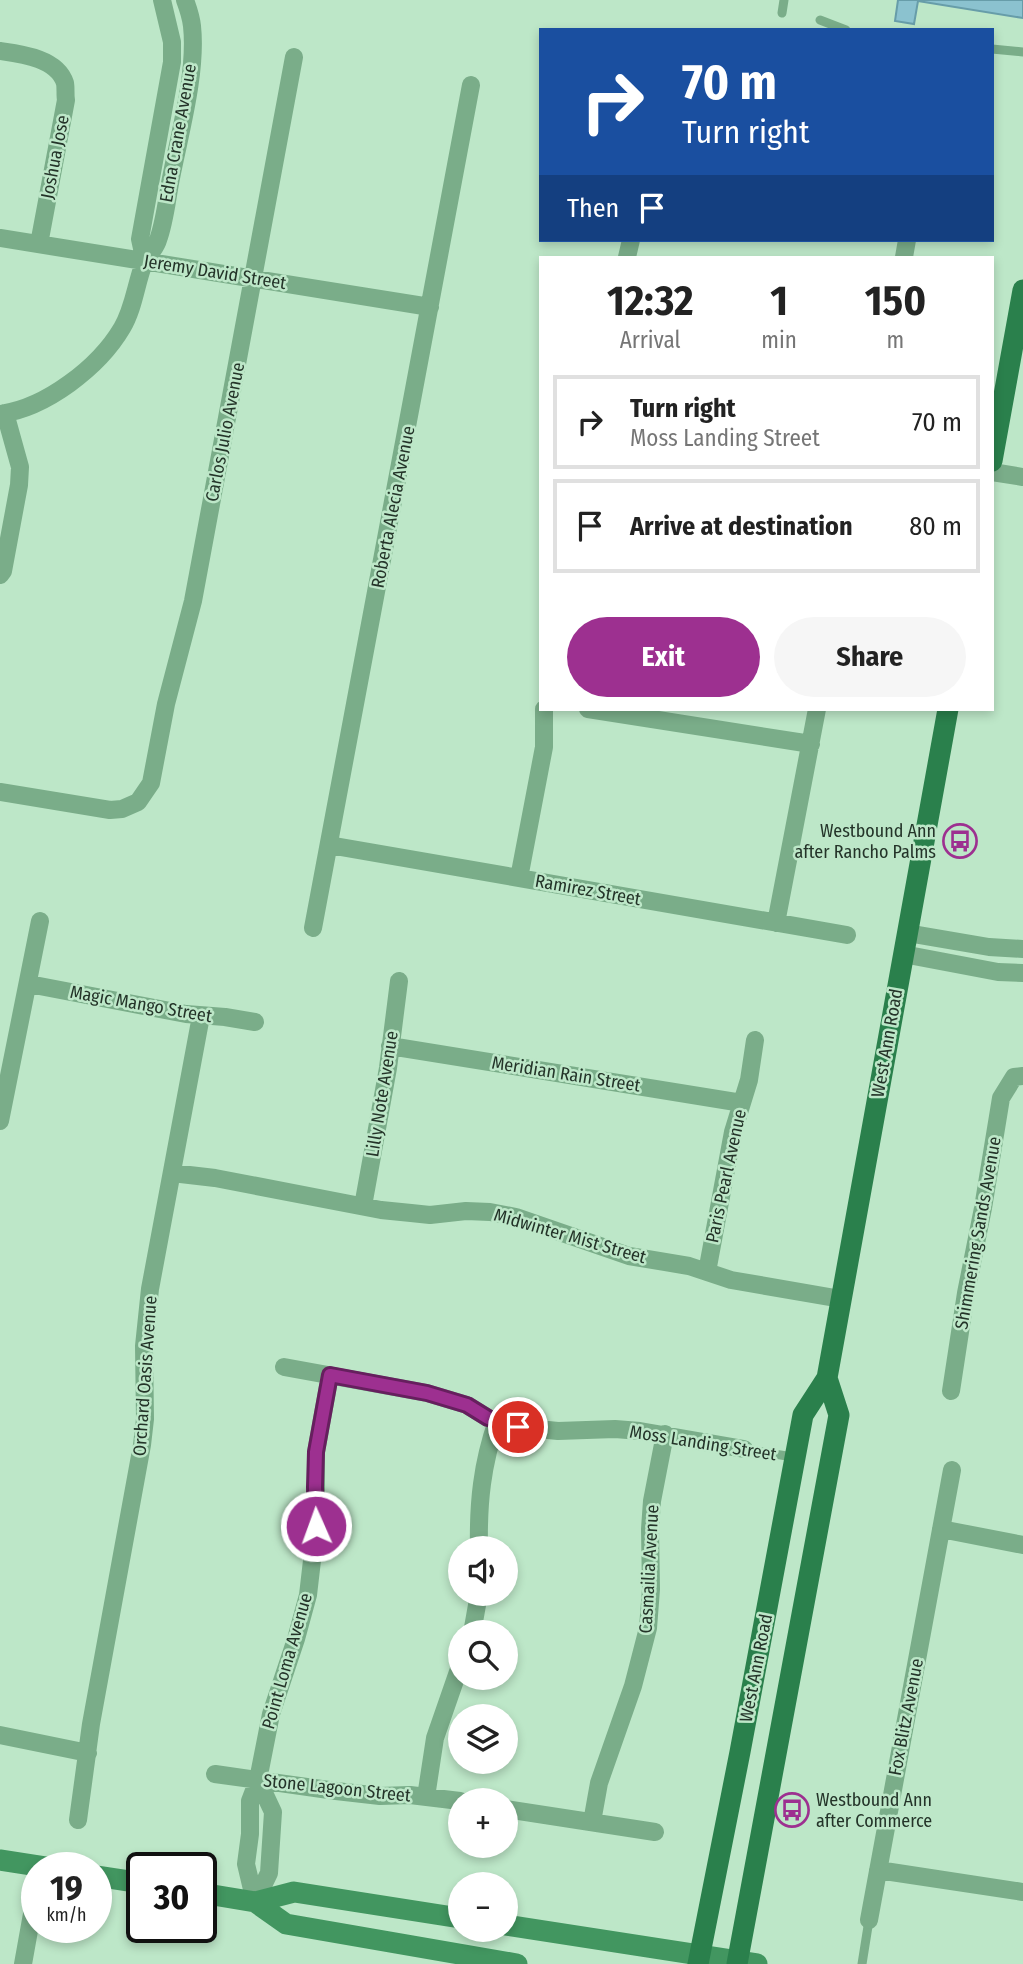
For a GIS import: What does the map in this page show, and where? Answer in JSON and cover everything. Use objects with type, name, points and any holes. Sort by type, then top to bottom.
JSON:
[{"type":"main road","points":[[994,450],[1023,290]]},
{"type":"main road","name":"West Ann Road","points":[[699,1960],[803,1415],[827,1378],[948,711]]},
{"type":"main road","name":"West Ann Road","points":[[744,1963],[839,1415],[827,1378]]},
{"type":"main road","points":[[0,1860],[21,1864]]},
{"type":"main road","points":[[217,1896],[255,1902],[293,1892],[448,1916]]},
{"type":"main road","points":[[255,1902],[286,1924],[449,1958],[517,1964]]},
{"type":"main road","points":[[518,1927],[699,1960],[744,1963]]},
{"type":"street","name":"Edna Crane Avenue","points":[[145,262],[140,239],[172,62],[172,42],[162,0]]},
{"type":"street","name":"Edna Crane Avenue","points":[[3,414],[46,398],[75,379],[103,355],[123,327],[145,262],[158,242],[177,150],[193,40],[186,0]]},
{"type":"street","name":"Joshua Jose","points":[[0,51],[42,61],[58,71],[65,83],[66,100],[39,244]]},
{"type":"street","name":"Carlos Julio Avenue","points":[[0,792],[110,810],[122,809],[138,802],[151,783],[166,704],[193,601],[294,57]]},
{"type":"street","name":"Roberta Alecia Avenue","points":[[313,928],[471,85]]},
{"type":"street","name":"Jeremy David Street","points":[[0,238],[430,307]]},
{"type":"street","points":[[0,575],[19,485],[20,467],[3,414]]},
{"type":"street","points":[[994,472],[1023,477]]},
{"type":"street","points":[[519,878],[544,747],[544,711]]},
{"type":"street","points":[[601,711],[811,744]]},
{"type":"street","points":[[776,923],[817,711]]},
{"type":"street","name":"Ramirez Street","points":[[328,845],[847,935]]},
{"type":"street","points":[[0,1121],[40,921]]},
{"type":"street","points":[[907,933],[989,947],[1023,949]]},
{"type":"street","points":[[903,954],[989,970],[1023,973]]},
{"type":"street","name":"Lilly Note Avenue","points":[[363,1206],[399,981]]},
{"type":"street","name":"Magic Mango Street","points":[[29,984],[186,1014],[255,1022]]},
{"type":"street","name":"Orchard Oasis Avenue","points":[[78,1820],[91,1724],[142,1445],[145,1419],[144,1346],[150,1289],[201,1016]]},
{"type":"street","name":"Paris Pearl Avenue","points":[[707,1272],[733,1132],[749,1080],[755,1040]]},
{"type":"street","name":"Meridian Rain Street","points":[[390,1046],[742,1102]]},
{"type":"street","name":"Shimmering Sands Avenue","points":[[951,1391],[1001,1098],[1018,1077]]},
{"type":"street","name":"Midwinter Mist Street","points":[[172,1173],[430,1215],[490,1212],[516,1217],[629,1256],[689,1266],[731,1280],[841,1299]]},
{"type":"street","name":"Moss Landing Street","points":[[284,1367],[437,1396],[467,1405],[488,1418],[534,1430],[587,1432],[615,1429],[665,1434],[744,1449]]},
{"type":"street","name":"Point Loma Avenue","points":[[258,1780],[278,1687],[296,1639],[308,1595],[316,1526],[316,1452],[330,1375]]},
{"type":"street","points":[[479,1536],[484,1467],[497,1421]]},
{"type":"street","name":"Casmailia Avenue","points":[[592,1822],[599,1783],[633,1686],[648,1628],[652,1502],[665,1434]]},
{"type":"street","name":"Fox Blitz Avenue","points":[[869,1920],[952,1469]]},
{"type":"street","points":[[941,1529],[1023,1545]]},
{"type":"street","points":[[425,1797],[435,1738],[452,1690]]},
{"type":"street","points":[[0,1735],[88,1753]]},
{"type":"street","name":"Stone Lagoon Street","points":[[215,1774],[380,1796],[410,1795],[448,1800]]},
{"type":"street","points":[[255,1902],[269,1873],[273,1812],[258,1780]]},
{"type":"street","points":[[518,1811],[655,1832]]},
{"type":"street","points":[[878,1870],[1023,1892]]},
{"type":"street","points":[[23,1964],[27,1943]]},
{"type":"lane","points":[[782,13],[784,0]]},
{"type":"lane","points":[[168,23],[191,20]]},
{"type":"lane","points":[[820,20],[841,28]]},
{"type":"lane","points":[[994,48],[1023,51]]},
{"type":"lane","name":"Moss Landing Street","points":[[744,1449],[795,1458]]},
{"type":"lane","name":"Fox Blitz Avenue","points":[[862,1964],[869,1920]]},
{"type":"building","points":[[898,0],[1023,0],[1023,18],[918,1],[914,24],[895,21]]},
{"type":"place","name":"Westbound Ann after Rancho Palms","points":[[960,841]]},
{"type":"place","name":"Westbound Ann after Commerce","points":[[792,1810]]},
{"type":"route","points":[[316,1526],[316,1452],[330,1375],[427,1393],[467,1405],[488,1418],[518,1427]]}]
